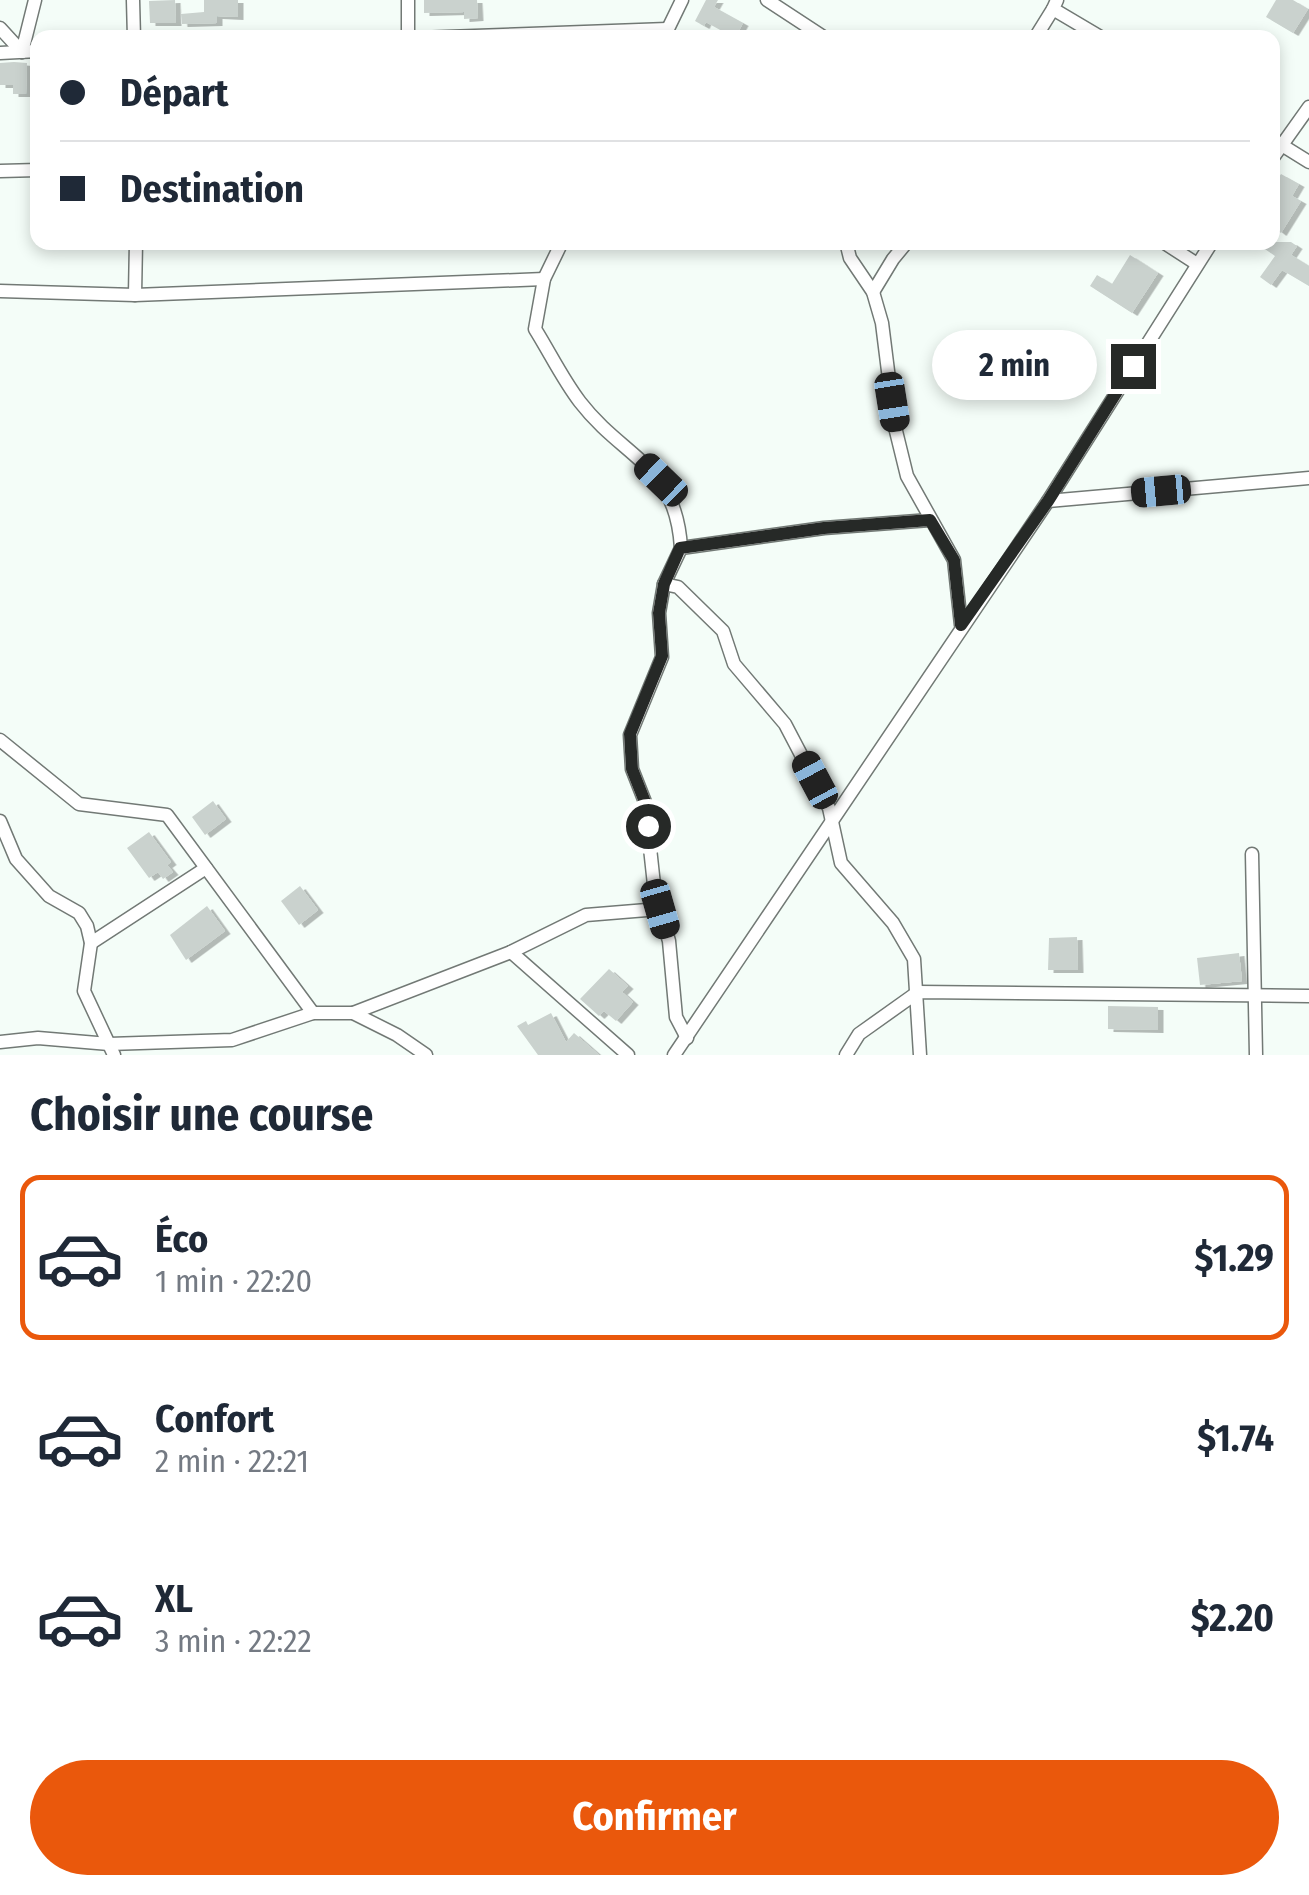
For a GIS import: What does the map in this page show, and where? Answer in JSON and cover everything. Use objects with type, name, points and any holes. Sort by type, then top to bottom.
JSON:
[{"type":"street","points":[[22,52],[35,0]]},
{"type":"street","points":[[133,0],[134,30]]},
{"type":"street","points":[[408,0],[408,30]]},
{"type":"street","points":[[667,30],[682,0]]},
{"type":"street","points":[[767,0],[814,30]]},
{"type":"street","points":[[1040,30],[1055,4],[1091,30]]},
{"type":"street","points":[[0,28],[22,52]]},
{"type":"street","points":[[0,54],[30,52]]},
{"type":"street","points":[[1280,140],[1309,107]]},
{"type":"street","points":[[1280,143],[1309,162]]},
{"type":"street","points":[[0,171],[30,170]]},
{"type":"street","points":[[135,295],[136,250]]},
{"type":"street","points":[[558,250],[544,279],[535,329],[580,402],[661,480],[673,501],[680,548],[664,584],[659,613],[662,656],[630,734],[632,769],[645,802],[660,909],[669,941],[676,1017],[688,1038]]},
{"type":"street","points":[[848,250],[874,292],[907,476],[954,560],[961,625]]},
{"type":"street","points":[[874,292],[900,250]]},
{"type":"street","points":[[1175,250],[1197,264]]},
{"type":"street","points":[[674,1055],[1048,501],[1207,250]]},
{"type":"street","points":[[0,291],[135,295],[544,279]]},
{"type":"street","points":[[1048,501],[1309,478]]},
{"type":"street","points":[[680,548],[824,528],[930,520]]},
{"type":"street","points":[[664,584],[678,587],[722,631],[734,664],[786,724],[829,808],[841,862],[893,923],[914,959],[920,1055]]},
{"type":"street","points":[[0,740],[79,804],[166,815],[313,1013]]},
{"type":"street","points":[[0,820],[16,858],[49,896],[79,913],[87,926],[91,943],[84,991],[112,1050]]},
{"type":"street","points":[[1252,854],[1256,1055]]},
{"type":"street","points":[[91,943],[206,868]]},
{"type":"street","points":[[0,1042],[38,1038],[112,1050],[232,1040],[313,1013],[353,1013],[511,952],[586,915],[660,909]]},
{"type":"street","points":[[511,952],[628,1055]]},
{"type":"street","points":[[846,1055],[859,1034],[918,992],[1309,996]]},
{"type":"street","points":[[353,1013],[424,1054]]},
{"type":"building","points":[[175,0],[176,23],[150,23],[149,1]]},
{"type":"building","points":[[204,0],[238,0],[238,17],[217,16],[217,23],[182,24],[181,14],[204,12]]},
{"type":"building","points":[[424,0],[477,0],[478,18],[464,19],[464,12],[424,13]]},
{"type":"building","points":[[706,0],[718,0],[714,7],[743,23],[739,30],[720,30],[695,21]]},
{"type":"building","points":[[1276,0],[1293,0],[1308,9],[1293,33],[1266,17]]},
{"type":"building","points":[[0,63],[27,63],[26,94],[13,94],[13,85],[0,85]]},
{"type":"building","points":[[1280,176],[1299,184],[1292,196],[1301,201],[1281,233],[1280,232]]},
{"type":"building","points":[[1280,242],[1297,246],[1291,255],[1309,266],[1309,286],[1282,270],[1271,285],[1260,277],[1275,256],[1266,250],[1280,250]]},
{"type":"building","points":[[1130,255],[1158,273],[1132,313],[1090,286],[1097,275],[1112,284]]},
{"type":"building","points":[[213,801],[226,819],[205,835],[192,817]]},
{"type":"building","points":[[149,832],[171,862],[167,865],[173,872],[163,879],[158,872],[149,878],[127,848]]},
{"type":"building","points":[[300,886],[318,910],[299,925],[281,901]]},
{"type":"building","points":[[207,906],[225,931],[186,960],[170,935]]},
{"type":"building","points":[[1077,937],[1078,970],[1048,970],[1049,938]]},
{"type":"building","points":[[1239,953],[1242,981],[1200,985],[1197,958]]},
{"type":"building","points":[[609,969],[628,986],[622,992],[633,1002],[616,1021],[604,1011],[599,1016],[580,999]]},
{"type":"building","points":[[1108,1006],[1158,1007],[1158,1030],[1108,1029]]},
{"type":"building","points":[[551,1013],[566,1042],[574,1033],[599,1055],[538,1055],[517,1026]]},
{"type":"route","points":[[648,826],[645,802],[632,769],[630,734],[662,656],[659,613],[664,584],[680,548],[824,528],[930,520],[954,560],[961,625],[1048,501],[1133,366]]}]
